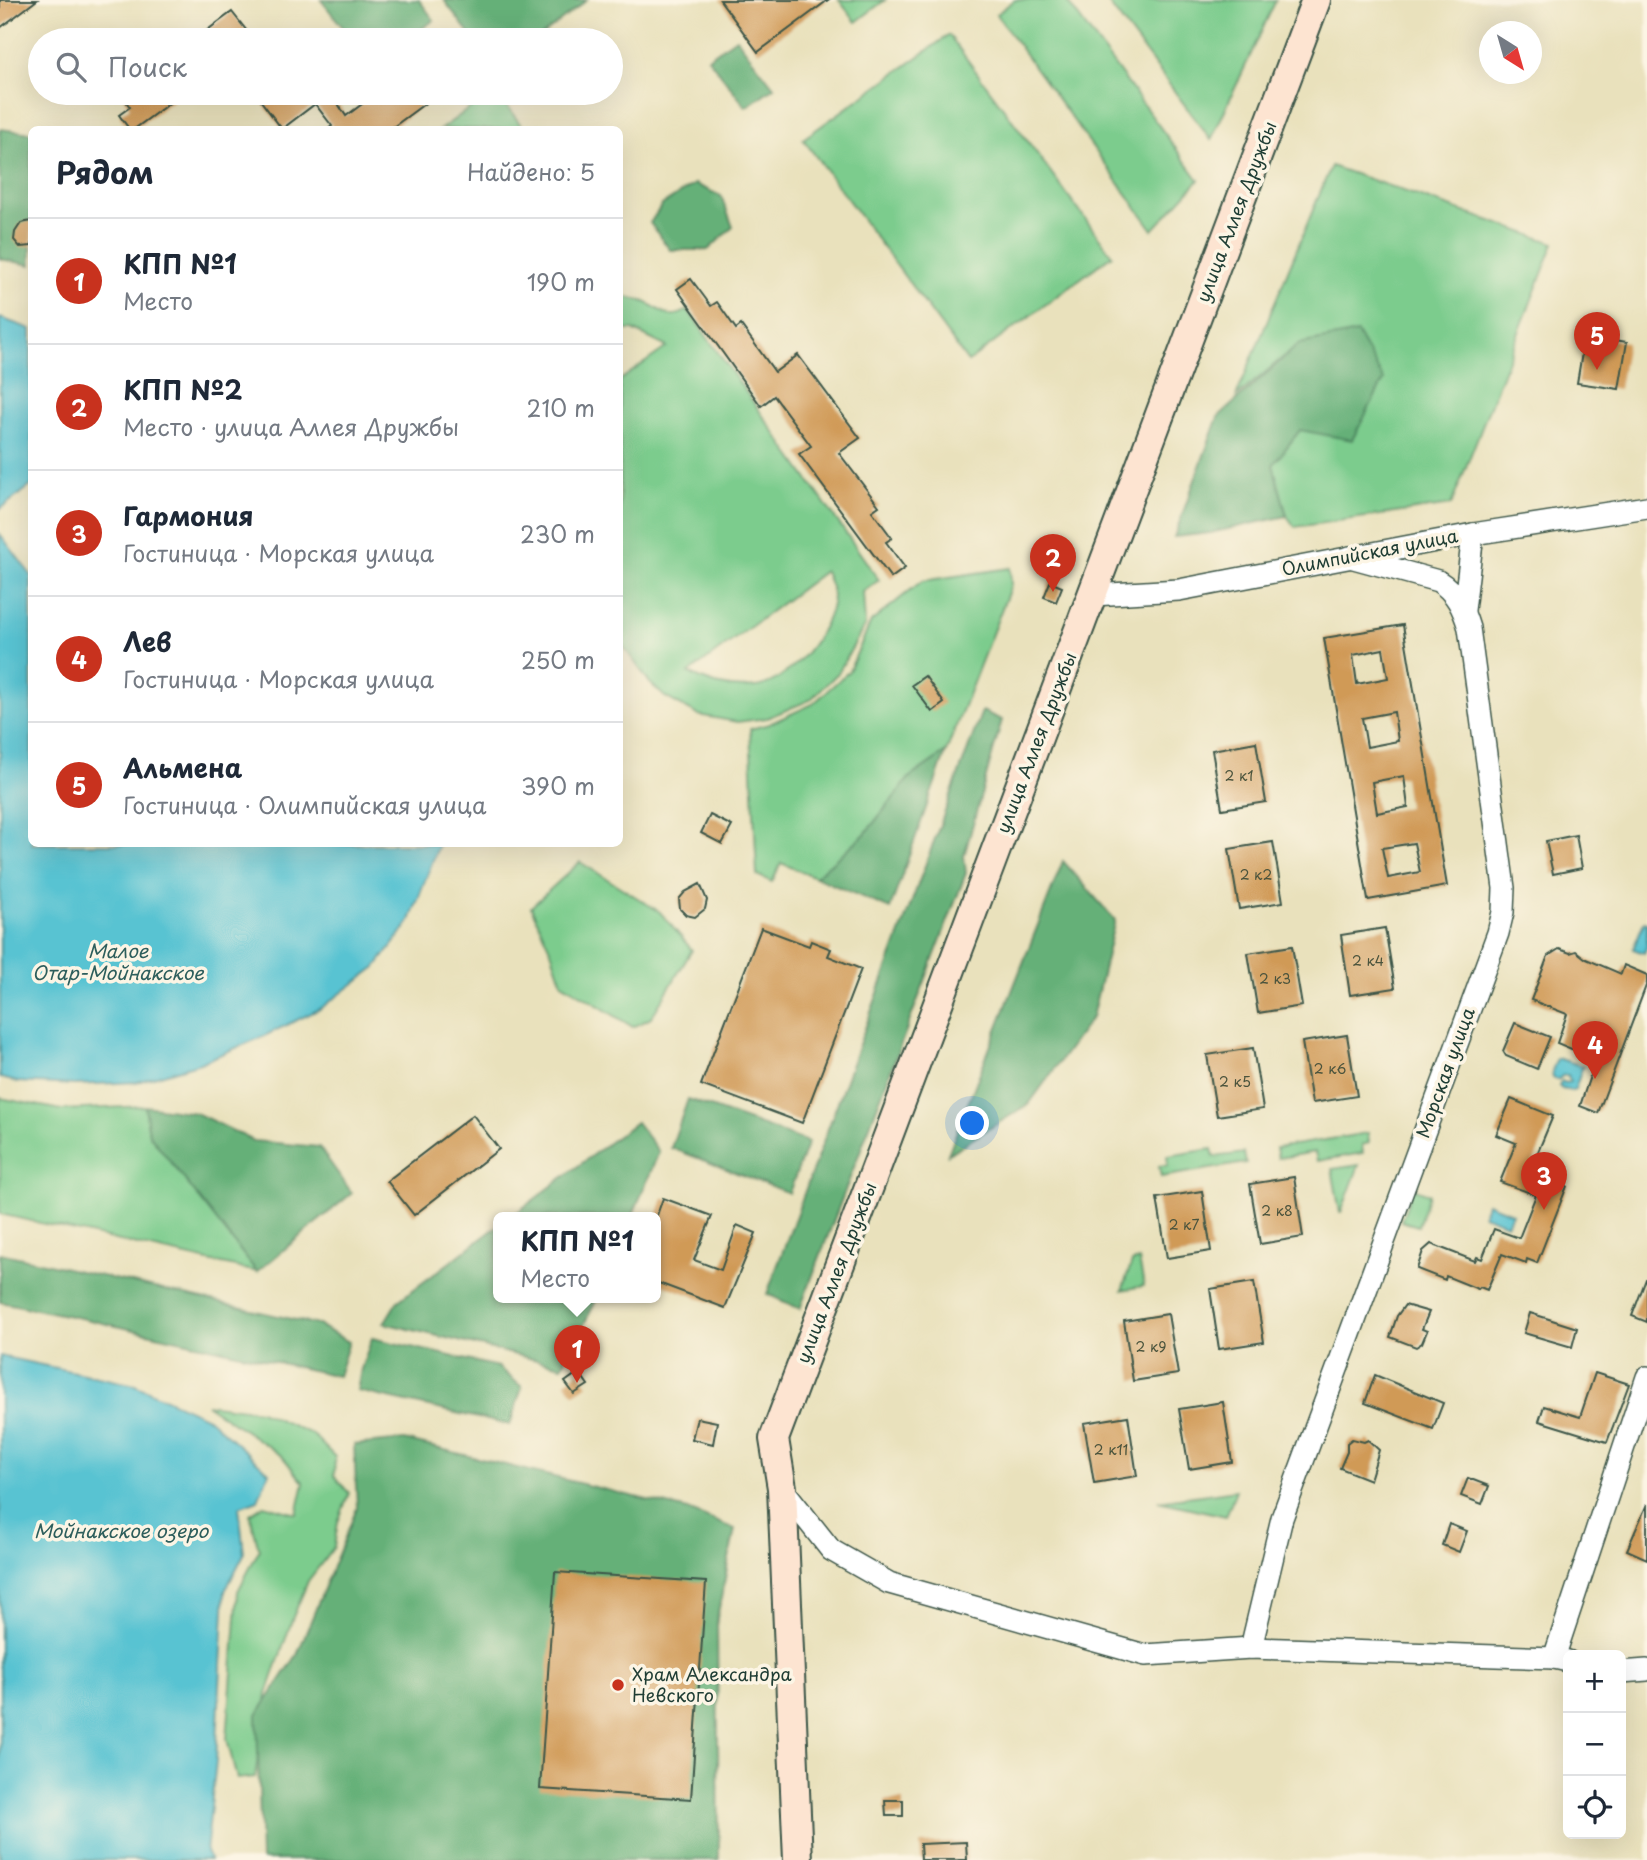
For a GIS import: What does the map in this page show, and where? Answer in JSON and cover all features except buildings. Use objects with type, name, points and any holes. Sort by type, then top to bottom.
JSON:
[{"type":"main road","name":"улица Аллея Дружбы","points":[[798,1860],[782,1488],[774,1439],[1316,0]]},
{"type":"street","name":"Олимпийская улица","points":[[1093,596],[1178,590],[1350,556],[1647,506]]},
{"type":"street","points":[[1464,610],[1473,534]]},
{"type":"street","name":"Морская улица","points":[[1251,1648],[1282,1518],[1485,968],[1503,912],[1504,888],[1469,628],[1464,610],[1448,587],[1438,581],[1350,556]]},
{"type":"street","points":[[782,1488],[831,1550],[889,1583],[1145,1654],[1251,1648],[1561,1660],[1647,1377]]},
{"type":"street","points":[[1626,1672],[1647,1670]]},
{"type":"green space","points":[[321,0],[419,0],[434,20],[423,28],[343,28]]},
{"type":"green space","points":[[444,0],[587,0],[551,28],[465,28]]},
{"type":"green space","points":[[839,0],[885,0],[856,22]]},
{"type":"green space","points":[[1015,0],[1066,0],[1199,180],[1153,230],[996,14]]},
{"type":"green space","points":[[1106,0],[1276,0],[1211,140]]},
{"type":"green space","points":[[949,35],[1112,255],[968,362],[803,139]]},
{"type":"green space","points":[[736,38],[774,87],[746,107],[708,58]]},
{"type":"green space","points":[[474,105],[506,105],[522,126],[445,126]]},
{"type":"green space","points":[[0,129],[28,133],[28,264],[0,259]]},
{"type":"green space","points":[[1331,166],[1554,243],[1451,505],[1295,527],[1287,516],[1273,465],[1300,430],[1299,344],[1236,397]]},
{"type":"green space","points":[[695,184],[721,196],[733,227],[708,250],[670,250],[650,223],[662,205]]},
{"type":"green space","points":[[623,297],[639,300],[669,315],[688,310],[879,580],[863,592],[865,625],[838,673],[810,700],[767,718],[737,722],[698,715],[665,697],[650,683],[623,646],[623,378],[667,347],[633,330],[623,330]],"holes":[[[825,571],[831,587],[831,610],[817,639],[795,665],[769,683],[738,688],[713,683],[689,673]]]},
{"type":"green space","points":[[1357,333],[1384,380],[1352,440],[1300,430],[1273,465],[1287,516],[1210,533],[1174,537],[1218,417],[1299,344]]},
{"type":"green space","points":[[1010,568],[1011,585],[946,752],[910,777],[865,834],[815,877],[781,863],[772,882],[757,875],[750,729],[769,724],[813,704],[849,671],[871,622],[922,581]]},
{"type":"green space","points":[[982,711],[1002,720],[964,856],[966,873],[800,1309],[767,1294]]},
{"type":"green space","points":[[946,752],[890,909],[815,877],[865,834],[910,777]]},
{"type":"green space","points":[[1063,861],[1115,920],[1092,1017],[1029,1104],[948,1154]]},
{"type":"green space","points":[[580,862],[660,912],[692,950],[651,1018],[633,1027],[562,983],[531,907]]},
{"type":"green space","points":[[0,1098],[62,1110],[145,1106],[149,1134],[257,1272],[0,1214]]},
{"type":"green space","points":[[688,1099],[808,1142],[789,1193],[671,1148]]},
{"type":"green space","points":[[145,1106],[196,1113],[254,1141],[319,1147],[352,1193],[257,1272],[149,1134]]},
{"type":"green space","points":[[636,1122],[659,1152],[634,1212],[518,1212]]},
{"type":"green space","points":[[1368,1133],[1369,1143],[1362,1145],[1363,1153],[1317,1161],[1315,1152],[1278,1158],[1276,1148]]},
{"type":"green space","points":[[1212,1149],[1214,1157],[1244,1153],[1246,1163],[1161,1177],[1159,1166],[1168,1165],[1167,1156]]},
{"type":"green space","points":[[1359,1165],[1341,1213],[1340,1213],[1332,1169]]},
{"type":"green space","points":[[1413,1188],[1429,1194],[1418,1226],[1401,1221]]},
{"type":"green space","points":[[493,1230],[493,1303],[595,1303],[562,1366],[384,1323],[397,1302]]},
{"type":"green space","points":[[0,1253],[318,1325],[349,1342],[338,1376],[0,1302]]},
{"type":"green space","points":[[1139,1260],[1144,1286],[1122,1290],[1132,1262]]},
{"type":"green space","points":[[372,1338],[498,1367],[522,1387],[510,1425],[357,1391],[361,1369]]},
{"type":"green space","points":[[206,1404],[260,1411],[312,1434],[335,1457],[334,1476],[349,1493],[338,1522],[334,1547],[308,1581],[267,1694],[255,1777],[237,1779],[227,1739],[238,1591],[259,1550],[250,1514],[264,1505],[297,1514],[304,1483],[282,1456]]},
{"type":"green space","points":[[404,1440],[688,1510],[735,1529],[717,1618],[719,1860],[261,1860],[257,1715],[297,1655],[357,1508],[354,1445]]},
{"type":"green space","points":[[1236,1490],[1226,1516],[1158,1501]]},
{"type":"water","points":[[0,318],[28,328],[28,488],[0,509]]},
{"type":"water","name":"Малое Отар-Мойнакское","points":[[0,534],[28,571],[28,847],[438,847],[409,923],[376,967],[320,1009],[200,1063],[137,1082],[75,1085],[17,1082],[0,1078]]},
{"type":"water","points":[[1644,922],[1647,923],[1647,946],[1644,953],[1633,949]]},
{"type":"water","points":[[1557,1058],[1583,1066],[1572,1091],[1559,1086],[1562,1081],[1570,1082],[1568,1075],[1558,1080],[1553,1077],[1552,1071]]},
{"type":"water","points":[[1487,1203],[1512,1213],[1507,1224],[1483,1215]]},
{"type":"water","name":"Мойнакское озеро","points":[[0,1356],[135,1385],[208,1418],[269,1472],[258,1500],[239,1507],[244,1554],[225,1591],[216,1761],[206,1852],[210,1860],[0,1860]]},
{"type":"place","name":"Альмена","points":[[1597,370]]},
{"type":"place","name":"КПП №2","points":[[1053,592]]},
{"type":"place","name":"Лев","points":[[1595,1079]]},
{"type":"place","name":"Гармония","points":[[1544,1210]]},
{"type":"place","name":"КПП №1","points":[[577,1383]]},
{"type":"place","name":"Храм Александра Невского","points":[[618,1685]]}]
